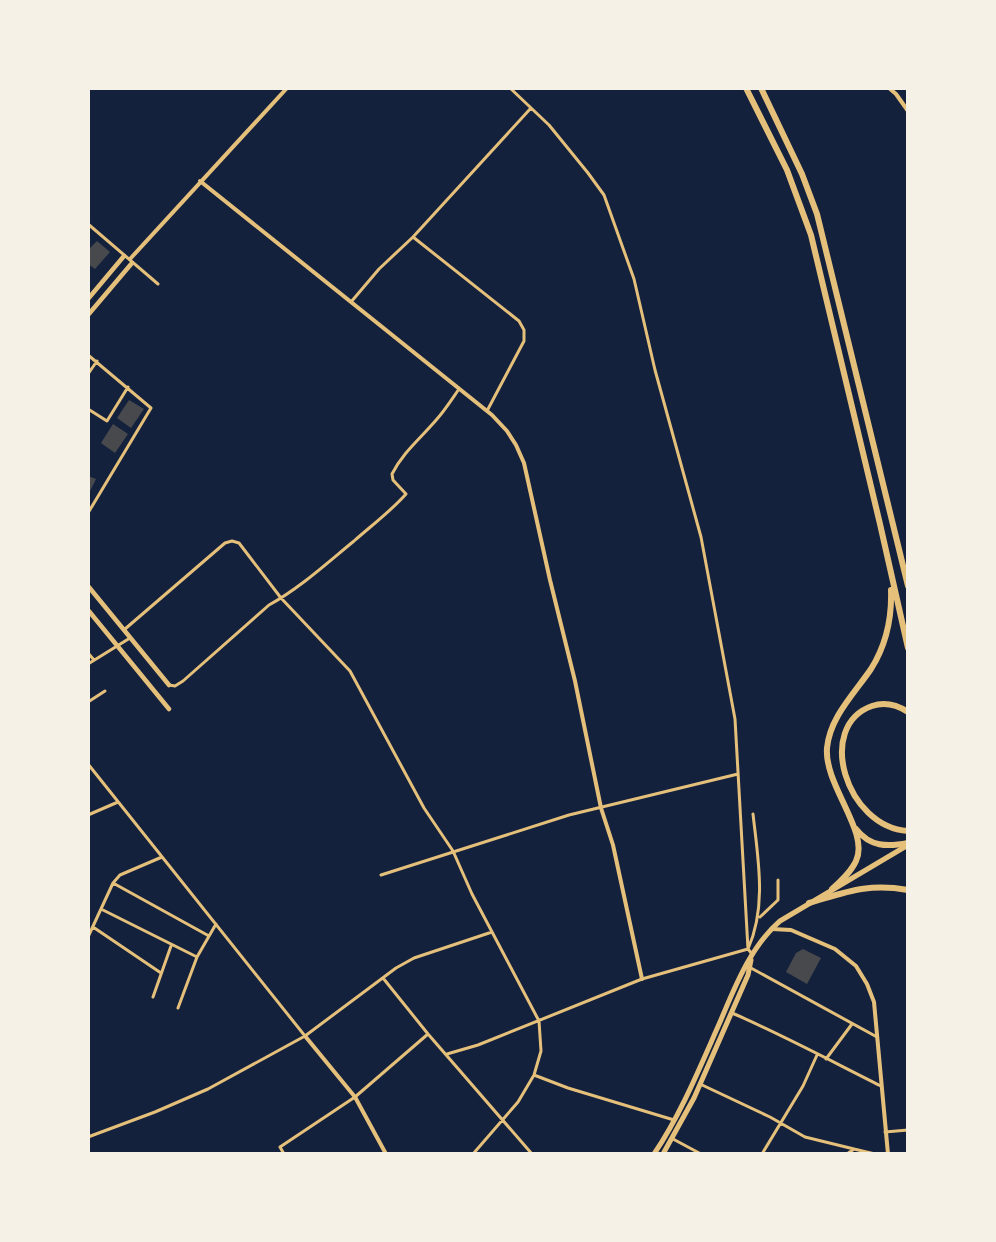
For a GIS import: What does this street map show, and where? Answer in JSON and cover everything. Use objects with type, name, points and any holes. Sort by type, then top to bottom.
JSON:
[{"type":"highway","points":[[747,88],[787,170],[811,236],[908,648]]},
{"type":"highway","points":[[761,88],[802,174],[817,214],[908,586]]},
{"type":"highway","points":[[832,889],[852,868],[857,858],[858,841],[829,772],[827,747],[830,733],[839,713],[882,649],[891,619],[891,575]]},
{"type":"highway","points":[[908,712],[900,707],[884,704],[863,710],[854,717],[847,730],[843,758],[847,782],[864,810],[886,826],[908,831]]},
{"type":"highway","points":[[852,824],[858,832],[874,844],[884,846],[908,844]]},
{"type":"highway","points":[[810,903],[844,891],[866,888],[887,887],[908,890]]},
{"type":"main road","points":[[88,299],[124,256]]},
{"type":"main road","points":[[88,315],[131,261]]},
{"type":"main road","points":[[88,586],[169,685]]},
{"type":"main road","points":[[88,610],[169,709]]},
{"type":"main road","points":[[654,1154],[674,1120],[741,974],[771,929],[832,889],[908,844]]},
{"type":"main road","points":[[663,1154],[673,1139],[700,1084],[751,968],[752,957]]},
{"type":"street","points":[[131,261],[200,181],[287,88]]},
{"type":"street","points":[[510,88],[549,125],[604,195],[634,279],[655,370],[701,537],[735,719],[748,949],[752,957]]},
{"type":"street","points":[[889,88],[908,111]]},
{"type":"street","points":[[351,302],[379,269],[413,237],[531,108]]},
{"type":"street","points":[[200,181],[487,411],[507,431],[524,463],[575,681],[601,808],[613,845],[642,979]]},
{"type":"street","points":[[88,224],[158,284]]},
{"type":"street","points":[[413,237],[519,321],[524,330],[524,341],[518,355],[487,411]]},
{"type":"street","points":[[88,355],[151,408],[88,513]]},
{"type":"street","points":[[88,374],[97,361]]},
{"type":"street","points":[[88,409],[107,421],[128,387]]},
{"type":"street","points":[[169,685],[175,686],[183,681],[269,605],[326,564],[391,511],[406,494],[393,480],[392,474],[398,462],[437,419],[459,389]]},
{"type":"street","points":[[125,629],[225,543],[232,541],[239,543],[281,598],[350,671],[424,808],[453,851],[539,1021],[541,1051],[534,1075],[518,1102],[473,1154]]},
{"type":"street","points":[[88,664],[131,637]]},
{"type":"street","points":[[88,653],[94,660]]},
{"type":"street","points":[[88,702],[105,691]]},
{"type":"street","points":[[88,764],[355,1097],[386,1154]]},
{"type":"street","points":[[381,875],[569,815],[738,774]]},
{"type":"street","points":[[88,815],[118,802]]},
{"type":"street","points":[[748,949],[758,925],[759,876],[753,814]]},
{"type":"street","points":[[88,937],[113,883],[120,875],[163,857]]},
{"type":"street","points":[[758,918],[778,900],[778,880]]},
{"type":"street","points":[[113,883],[209,936]]},
{"type":"street","points":[[101,909],[197,957]]},
{"type":"street","points":[[178,1008],[197,957],[216,924]]},
{"type":"street","points":[[93,927],[162,973]]},
{"type":"street","points":[[771,929],[791,930],[835,949],[856,966],[867,984],[874,1002],[888,1154]]},
{"type":"street","points":[[88,1137],[208,1089],[306,1036],[396,968],[414,958],[492,932]]},
{"type":"street","points":[[153,997],[171,946]]},
{"type":"street","points":[[447,1054],[478,1045],[642,979],[748,949]]},
{"type":"street","points":[[751,968],[877,1037]]},
{"type":"street","points":[[383,978],[428,1034],[532,1154]]},
{"type":"street","points":[[732,1013],[776,1032],[881,1086]]},
{"type":"street","points":[[826,1059],[852,1024]]},
{"type":"street","points":[[284,1154],[280,1147],[355,1097],[428,1034]]},
{"type":"street","points":[[762,1154],[818,1055]]},
{"type":"street","points":[[534,1075],[568,1088],[674,1120]]},
{"type":"street","points":[[700,1084],[805,1137],[875,1154]]},
{"type":"street","points":[[885,1132],[908,1130]]},
{"type":"street","points":[[673,1139],[701,1154]]},
{"type":"street","points":[[847,1154],[854,1149]]},
{"type":"building","points":[[97,241],[110,252],[95,269],[88,264],[88,250]]},
{"type":"building","points":[[129,400],[144,409],[131,428],[117,418]]},
{"type":"building","points":[[113,424],[128,434],[115,453],[101,443]]},
{"type":"building","points":[[88,476],[96,479],[88,495]]},
{"type":"building","points":[[803,949],[821,958],[807,984],[786,972],[796,953]]}]
